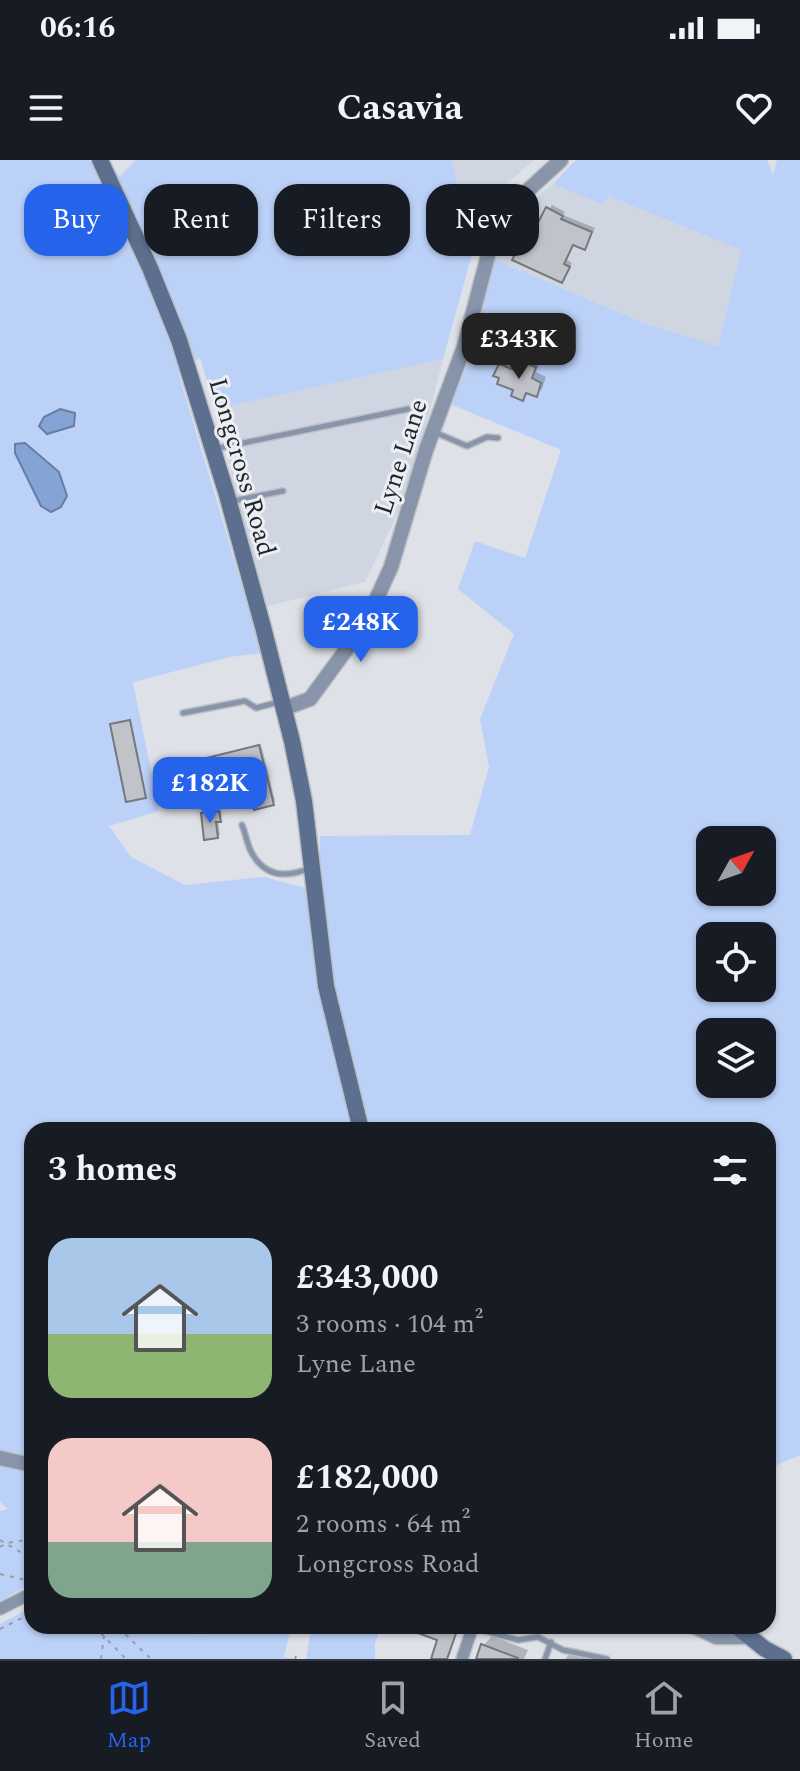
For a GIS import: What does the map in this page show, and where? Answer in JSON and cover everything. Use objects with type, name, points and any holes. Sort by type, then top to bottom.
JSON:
[{"type":"main road","name":"Longcross Road","points":[[100,160],[179,340],[228,502],[304,801],[326,986],[359,1122]]},
{"type":"main road","points":[[745,1634],[784,1659]]},
{"type":"street","name":"Lyne Lane","points":[[282,705],[301,705],[310,699],[365,624],[396,552],[433,432],[464,347],[491,244],[514,203],[561,160]]},
{"type":"street","points":[[0,1458],[24,1463]]},
{"type":"street","points":[[0,1609],[24,1597]]},
{"type":"street","points":[[462,1659],[469,1634]]},
{"type":"street","points":[[710,1634],[716,1637],[732,1634]]},
{"type":"lane","points":[[213,449],[408,409]]},
{"type":"lane","points":[[433,432],[467,446],[487,437],[498,438]]},
{"type":"lane","points":[[228,502],[283,491]]},
{"type":"lane","points":[[183,713],[245,701],[256,708],[282,705]]},
{"type":"lane","points":[[242,825],[253,855],[271,871],[288,876],[311,867]]},
{"type":"lane","points":[[496,1634],[518,1640],[538,1637],[563,1650],[607,1659]]},
{"type":"lane","points":[[545,1659],[551,1642]]},
{"type":"path","points":[[0,1540],[24,1554]]},
{"type":"path","points":[[0,1547],[24,1540]]},
{"type":"path","points":[[0,1574],[24,1579]]},
{"type":"path","points":[[0,1629],[24,1617]]},
{"type":"path","points":[[128,1634],[151,1659]]},
{"type":"path","points":[[101,1659],[104,1635]]},
{"type":"path","points":[[104,1635],[126,1659]]},
{"type":"shaded area","points":[[0,160],[103,160],[120,176],[136,160],[451,160],[458,184],[426,184],[426,256],[472,256],[443,359],[216,409],[200,358],[178,372],[262,653],[230,657],[133,682],[159,811],[109,826],[131,857],[185,885],[264,877],[320,892],[320,836],[470,835],[489,767],[480,719],[514,634],[458,589],[475,541],[525,558],[561,450],[450,404],[465,370],[495,260],[647,324],[718,346],[741,250],[608,196],[604,205],[553,184],[576,160],[767,160],[773,175],[777,160],[800,160],[800,1455],[776,1466],[776,1122],[24,1122],[24,1588],[0,1601],[0,1511],[8,1509],[0,1502]]},
{"type":"shaded area","points":[[451,160],[534,160],[507,184],[458,184]]},
{"type":"shaded area","points":[[553,184],[604,205],[608,196],[741,250],[718,346],[647,324],[495,260],[497,256],[539,256],[539,195]]},
{"type":"shaded area","points":[[443,359],[410,487],[365,582],[264,607],[216,409]]},
{"type":"shaded area","points":[[60,409],[75,413],[74,426],[47,434],[39,426],[44,417]]},
{"type":"shaded area","points":[[25,443],[59,472],[67,496],[61,507],[51,512],[41,506],[15,453],[15,444]]},
{"type":"shaded area","points":[[24,1611],[24,1634],[289,1634],[284,1657],[295,1659],[0,1659],[0,1624]]},
{"type":"shaded area","points":[[310,1634],[378,1634],[375,1659],[306,1659]]},
{"type":"building","points":[[546,207],[563,216],[561,219],[592,232],[585,250],[573,245],[564,264],[570,267],[562,283],[512,260],[514,256],[539,256],[539,221]]},
{"type":"building","points":[[523,362],[536,367],[532,378],[541,383],[537,397],[526,393],[523,401],[511,396],[513,390],[497,384],[499,378],[493,376],[499,364],[519,372]]},
{"type":"building","points":[[130,720],[146,798],[126,802],[110,724]]},
{"type":"building","points":[[259,745],[274,805],[254,810],[243,763],[199,774],[203,792],[189,795],[182,764]]},
{"type":"building","points":[[219,811],[221,822],[216,822],[218,838],[204,840],[201,813]]},
{"type":"building","points":[[421,1634],[456,1634],[447,1659],[431,1659],[437,1640]]},
{"type":"building","points":[[481,1644],[518,1658],[518,1659],[476,1659]]}]
